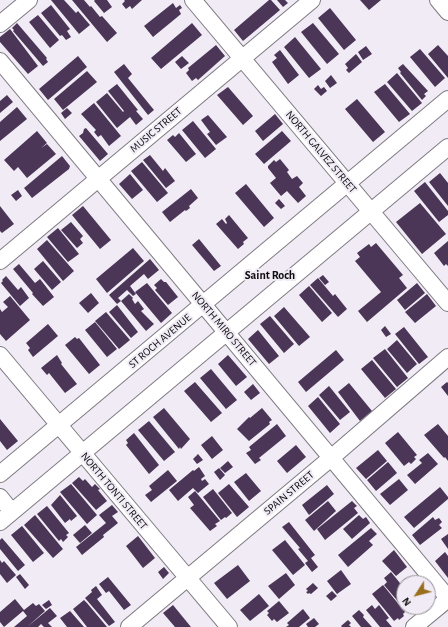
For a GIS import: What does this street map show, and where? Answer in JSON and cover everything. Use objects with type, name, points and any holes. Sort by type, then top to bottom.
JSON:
[{"type":"street","points":[[0,24],[29,0]]},
{"type":"street","name":"NORTH GALVEZ STREET","points":[[193,0],[448,303]]},
{"type":"street","name":"MUSIC STREET","points":[[0,261],[312,0]]},
{"type":"street","name":"NORTH MIRO STREET","points":[[0,61],[448,598]]},
{"type":"street","name":"ST ROCH AVENUE","points":[[0,474],[448,99]]},
{"type":"street","points":[[0,522],[448,147]]},
{"type":"street","name":"NORTH TONTI STREET","points":[[0,355],[229,627]]},
{"type":"street","name":"SPAIN STREET","points":[[129,627],[331,458],[448,357]]},
{"type":"street","points":[[0,497],[12,512]]},
{"type":"street","points":[[414,627],[448,598]]},
{"type":"building","points":[[51,0],[64,0],[76,13],[78,11],[90,25],[79,34]]},
{"type":"building","points":[[72,0],[84,0],[100,17],[102,16],[117,33],[107,42]]},
{"type":"building","points":[[107,0],[112,7],[104,13],[94,1]]},
{"type":"building","points":[[124,0],[142,0],[132,9],[130,6],[126,9],[122,4],[125,1]]},
{"type":"building","points":[[269,0],[271,0],[280,10],[243,41],[234,30]]},
{"type":"building","points":[[277,0],[285,0],[288,3],[283,7]]},
{"type":"building","points":[[360,0],[381,0],[369,10]]},
{"type":"building","points":[[173,3],[176,8],[180,5],[182,8],[179,10],[181,14],[153,37],[144,26]]},
{"type":"building","points":[[51,5],[70,29],[67,31],[71,37],[66,40],[62,35],[60,36],[41,13]]},
{"type":"building","points":[[330,8],[356,40],[344,50],[318,18]]},
{"type":"building","points":[[38,15],[59,40],[50,48],[29,22]]},
{"type":"building","points":[[17,23],[47,58],[46,59],[48,62],[43,66],[13,31],[14,30],[12,28]]},
{"type":"building","points":[[192,23],[202,35],[161,69],[151,58]]},
{"type":"building","points":[[313,23],[339,54],[327,64],[301,32]]},
{"type":"building","points":[[10,29],[38,66],[28,74],[0,42],[0,37]]},
{"type":"building","points":[[295,37],[321,69],[309,78],[284,47]]},
{"type":"building","points":[[216,45],[225,56],[198,80],[196,78],[192,81],[186,73],[189,70],[188,68]]},
{"type":"building","points":[[438,45],[448,56],[448,78],[428,54]]},
{"type":"building","points":[[366,46],[372,54],[363,60],[358,52]]},
{"type":"building","points":[[420,49],[445,78],[435,87],[410,57]]},
{"type":"building","points":[[280,50],[299,75],[288,84],[272,62],[277,58],[274,55]]},
{"type":"building","points":[[356,54],[362,62],[349,73],[346,70],[348,68],[345,64]]},
{"type":"building","points":[[78,56],[87,67],[48,100],[39,89]]},
{"type":"building","points":[[182,56],[189,63],[181,69],[175,62]]},
{"type":"building","points":[[124,64],[132,74],[128,78],[154,110],[148,115],[114,72]]},
{"type":"building","points":[[403,64],[428,91],[424,94],[426,96],[422,100],[400,73],[401,72],[398,68]]},
{"type":"building","points":[[87,71],[97,82],[63,110],[54,99]]},
{"type":"building","points":[[397,73],[422,103],[412,111],[387,82]]},
{"type":"building","points":[[331,75],[337,83],[330,88],[325,81]]},
{"type":"building","points":[[117,84],[138,110],[136,111],[143,119],[136,125],[130,117],[117,128],[96,102],[107,93],[123,112],[124,111],[108,91]]},
{"type":"building","points":[[385,84],[410,114],[399,122],[374,92]]},
{"type":"building","points":[[318,85],[321,89],[324,87],[327,91],[321,96],[314,89]]},
{"type":"building","points":[[228,87],[253,116],[243,125],[217,95]]},
{"type":"building","points":[[7,95],[13,102],[0,113],[0,101]]},
{"type":"building","points":[[357,99],[385,132],[373,142],[345,109]]},
{"type":"building","points":[[94,103],[121,136],[109,146],[101,135],[98,137],[94,132],[96,130],[81,114]]},
{"type":"building","points":[[17,107],[27,119],[0,141],[0,122]]},
{"type":"building","points":[[67,108],[72,113],[65,119],[61,113]]},
{"type":"building","points":[[275,114],[283,124],[263,141],[255,131]]},
{"type":"building","points":[[208,115],[227,137],[216,145],[207,134],[210,132],[201,120]]},
{"type":"building","points":[[193,121],[216,149],[205,158],[182,130]]},
{"type":"building","points":[[86,128],[108,154],[100,161],[79,136]]},
{"type":"building","points":[[37,131],[47,143],[41,148],[47,144],[56,154],[27,178],[18,167],[14,171],[4,160]]},
{"type":"building","points":[[282,131],[291,141],[264,164],[255,154]]},
{"type":"building","points":[[179,133],[196,154],[186,162],[167,140],[173,135],[175,137]]},
{"type":"building","points":[[150,155],[163,171],[165,168],[175,181],[166,188],[143,160]]},
{"type":"building","points":[[62,156],[70,166],[69,169],[32,198],[24,188]]},
{"type":"building","points":[[280,159],[289,170],[287,172],[292,179],[297,176],[303,183],[299,187],[306,196],[298,203],[287,191],[281,196],[270,183],[276,178],[268,166],[274,160],[276,162]]},
{"type":"building","points":[[142,162],[168,193],[157,202],[131,171]]},
{"type":"building","points":[[440,173],[448,183],[448,206],[429,182]]},
{"type":"building","points":[[130,174],[143,190],[132,199],[119,184]]},
{"type":"building","points":[[425,182],[448,211],[448,215],[439,222],[414,191]]},
{"type":"building","points":[[246,184],[274,218],[264,227],[235,193]]},
{"type":"building","points":[[191,189],[198,198],[189,206],[190,208],[186,211],[185,210],[170,222],[162,212]]},
{"type":"building","points":[[18,190],[22,196],[16,201],[11,195]]},
{"type":"building","points":[[279,199],[285,206],[281,209],[275,203]]},
{"type":"building","points":[[420,203],[446,234],[422,254],[396,222]]},
{"type":"building","points":[[0,206],[14,224],[2,233],[0,231]]},
{"type":"building","points":[[83,206],[111,240],[100,249],[72,215]]},
{"type":"building","points":[[229,215],[248,238],[238,249],[216,224],[222,219],[226,224],[225,219]]},
{"type":"building","points":[[71,222],[83,236],[80,239],[83,243],[77,248],[61,230]]},
{"type":"building","points":[[58,228],[79,254],[68,262],[47,237]]},
{"type":"building","points":[[199,239],[221,266],[214,271],[192,245]]},
{"type":"building","points":[[47,240],[74,271],[63,281],[37,249]]},
{"type":"building","points":[[448,241],[448,266],[446,264],[444,266],[434,253]]},
{"type":"building","points":[[376,243],[403,275],[399,278],[407,288],[367,322],[358,311],[381,292],[355,261],[360,257],[357,253],[369,244],[371,247]]},
{"type":"building","points":[[133,248],[144,261],[107,293],[96,279]]},
{"type":"building","points":[[150,259],[159,270],[148,279],[144,274],[130,286],[136,294],[133,296],[127,290],[118,298],[121,301],[117,304],[109,295]]},
{"type":"building","points":[[43,261],[61,282],[52,290],[34,269]]},
{"type":"building","points":[[19,264],[35,283],[40,279],[54,297],[43,306],[13,269]]},
{"type":"building","points":[[323,275],[329,282],[325,285],[319,278]]},
{"type":"building","points":[[6,276],[18,290],[21,287],[29,298],[20,306],[1,283]]},
{"type":"building","points":[[318,278],[333,296],[335,294],[347,309],[338,317],[310,285]]},
{"type":"building","points":[[161,279],[166,282],[178,297],[168,305],[155,290],[157,288],[154,285]]},
{"type":"building","points":[[147,283],[172,313],[161,323],[135,292]]},
{"type":"building","points":[[417,283],[425,293],[405,310],[397,300]]},
{"type":"building","points":[[309,286],[332,313],[322,322],[299,295]]},
{"type":"building","points":[[91,293],[99,303],[88,313],[79,303]]},
{"type":"building","points":[[129,294],[133,298],[132,299],[135,304],[138,301],[144,309],[141,311],[154,324],[146,331],[121,301]]},
{"type":"building","points":[[427,294],[436,306],[415,323],[405,312]]},
{"type":"building","points":[[10,296],[30,320],[6,341],[0,334],[0,309],[2,312],[8,307],[3,302]]},
{"type":"building","points":[[117,305],[138,332],[131,338],[109,312]]},
{"type":"building","points":[[284,307],[310,337],[299,346],[274,316]]},
{"type":"building","points":[[106,312],[130,340],[119,349],[95,321]]},
{"type":"building","points":[[270,316],[294,344],[284,353],[260,324]]},
{"type":"building","points":[[95,322],[117,349],[107,357],[85,330]]},
{"type":"building","points":[[48,324],[58,336],[33,357],[28,350],[30,348],[26,343]]},
{"type":"building","points":[[385,326],[391,334],[386,337],[381,330]]},
{"type":"building","points":[[404,327],[428,357],[419,364],[395,334]]},
{"type":"building","points":[[258,330],[279,356],[269,364],[248,339]]},
{"type":"building","points":[[75,337],[77,339],[79,338],[100,365],[89,374],[65,345]]},
{"type":"building","points":[[397,340],[417,364],[407,373],[387,349]]},
{"type":"building","points":[[385,349],[408,378],[397,387],[373,358]]},
{"type":"building","points":[[336,350],[344,360],[306,392],[298,382]]},
{"type":"building","points":[[57,355],[62,363],[61,364],[77,384],[65,393],[49,373],[47,375],[41,368]]},
{"type":"building","points":[[228,355],[247,377],[236,386],[218,364]]},
{"type":"building","points":[[372,360],[396,389],[385,398],[361,369]]},
{"type":"building","points":[[211,369],[237,400],[226,409],[200,378]]},
{"type":"building","points":[[195,382],[222,413],[211,422],[184,391]]},
{"type":"building","points":[[447,382],[448,383],[448,396],[441,387]]},
{"type":"building","points":[[349,383],[372,411],[360,421],[338,392]]},
{"type":"building","points":[[253,384],[260,393],[251,400],[244,392]]},
{"type":"building","points":[[329,386],[350,412],[340,420],[319,395]]},
{"type":"building","points":[[318,397],[340,424],[330,433],[308,406]]},
{"type":"building","points":[[164,408],[190,439],[181,449],[180,447],[179,449],[153,417]]},
{"type":"building","points":[[262,408],[272,420],[269,422],[270,424],[249,441],[237,429],[249,417],[250,418]]},
{"type":"building","points":[[0,419],[18,441],[7,450],[0,441]]},
{"type":"building","points":[[149,421],[175,452],[164,461],[138,430]]},
{"type":"building","points":[[277,424],[286,436],[259,458],[261,460],[255,464],[246,453],[251,450],[249,447]]},
{"type":"building","points":[[438,424],[448,436],[448,461],[424,435]]},
{"type":"building","points":[[398,432],[417,455],[414,457],[416,459],[411,464],[409,462],[404,466],[385,443]]},
{"type":"building","points":[[134,433],[159,465],[149,474],[126,445],[128,443],[126,440]]},
{"type":"building","points":[[212,436],[223,450],[212,459],[201,445]]},
{"type":"building","points":[[296,445],[306,457],[287,473],[277,461]]},
{"type":"building","points":[[378,450],[387,461],[366,479],[356,468]]},
{"type":"building","points":[[428,453],[438,464],[415,484],[407,475],[422,463],[419,460]]},
{"type":"building","points":[[198,454],[203,460],[197,464],[193,459]]},
{"type":"building","points":[[228,461],[233,467],[225,473],[220,468]]},
{"type":"building","points":[[388,462],[397,473],[376,491],[367,480]]},
{"type":"building","points":[[199,467],[205,476],[201,479],[202,481],[205,479],[209,484],[198,493],[193,488],[178,501],[169,490],[193,470],[194,471]]},
{"type":"building","points":[[219,468],[225,475],[220,480],[214,472]]},
{"type":"building","points":[[168,470],[177,481],[151,502],[145,495],[152,490],[149,486]]},
{"type":"building","points":[[246,473],[261,491],[249,501],[234,482]]},
{"type":"building","points":[[79,477],[83,481],[85,479],[92,487],[95,484],[100,489],[98,490],[107,501],[96,510],[72,483]]},
{"type":"building","points":[[399,479],[408,490],[390,505],[380,494]]},
{"type":"building","points":[[71,484],[97,515],[87,524],[60,492]]},
{"type":"building","points":[[229,484],[249,507],[237,517],[218,493]]},
{"type":"building","points":[[327,485],[334,494],[309,515],[302,505]]},
{"type":"building","points":[[440,487],[448,499],[414,528],[404,517]]},
{"type":"building","points":[[213,489],[232,513],[221,520],[203,497]]},
{"type":"building","points":[[195,491],[220,521],[215,524],[217,526],[210,531],[190,508],[194,505],[188,497]]},
{"type":"building","points":[[60,495],[77,516],[71,521],[70,519],[65,523],[51,505]]},
{"type":"building","points":[[328,501],[336,511],[314,531],[305,520]]},
{"type":"building","points":[[352,501],[357,506],[354,508],[358,513],[325,540],[317,529]]},
{"type":"building","points":[[112,505],[118,512],[112,516],[118,523],[82,555],[76,547],[106,523],[99,515]]},
{"type":"building","points":[[47,506],[69,533],[66,535],[68,537],[63,542],[61,539],[59,541],[37,514]]},
{"type":"building","points":[[35,515],[63,549],[53,558],[24,525]]},
{"type":"building","points":[[359,515],[363,519],[366,517],[370,523],[352,539],[343,529]]},
{"type":"building","points":[[433,517],[435,520],[439,518],[442,522],[439,525],[442,528],[420,545],[412,535]]},
{"type":"building","points":[[289,522],[315,555],[311,558],[318,567],[312,572],[305,563],[308,561],[298,549],[300,548],[282,527]]},
{"type":"building","points":[[85,525],[92,533],[80,543],[73,535]]},
{"type":"building","points":[[22,526],[44,553],[33,562],[11,535]]},
{"type":"building","points":[[371,528],[377,534],[369,541],[373,545],[348,567],[338,555]]},
{"type":"building","points":[[448,534],[448,549],[441,539]]},
{"type":"building","points":[[138,536],[155,558],[143,568],[126,546]]},
{"type":"building","points":[[2,538],[25,565],[18,571],[0,549],[0,540]]},
{"type":"building","points":[[285,540],[305,565],[293,575],[272,550]]},
{"type":"building","points":[[394,550],[407,567],[396,576],[382,561]]},
{"type":"building","points":[[445,552],[448,556],[448,578],[435,561]]},
{"type":"building","points":[[0,560],[2,563],[4,561],[16,575],[7,583],[0,574]]},
{"type":"building","points":[[238,565],[250,581],[227,599],[214,583]]},
{"type":"building","points":[[164,567],[169,573],[163,579],[158,572]]},
{"type":"building","points":[[341,570],[351,584],[337,594],[327,581]]},
{"type":"building","points":[[391,572],[396,578],[396,599],[384,585],[387,582],[384,578]]},
{"type":"building","points":[[286,573],[295,585],[279,599],[268,586]]},
{"type":"building","points":[[20,574],[29,585],[25,589],[16,577]]},
{"type":"building","points":[[108,577],[131,605],[124,610],[109,591],[106,593],[99,584]]},
{"type":"building","points":[[313,583],[318,588],[311,594],[308,594],[306,589]]},
{"type":"building","points":[[383,585],[396,601],[396,615],[404,616],[399,620],[398,618],[394,621],[372,594]]},
{"type":"building","points":[[96,586],[102,595],[97,599],[115,622],[109,626],[85,598]]},
{"type":"building","points":[[332,591],[337,596],[331,601],[326,596]]},
{"type":"building","points":[[259,594],[269,606],[250,621],[240,610]]},
{"type":"building","points":[[15,599],[24,610],[33,603],[36,606],[39,604],[45,611],[27,627],[14,627],[27,616],[23,611],[4,627],[0,622],[0,612]]},
{"type":"building","points":[[49,600],[52,605],[46,609],[42,605]]},
{"type":"building","points":[[84,600],[107,627],[87,627],[73,609]]},
{"type":"building","points":[[279,601],[289,613],[277,622],[274,619],[272,621],[267,615],[269,613],[267,611]]},
{"type":"building","points":[[173,605],[191,627],[175,627],[163,613]]},
{"type":"building","points":[[372,605],[375,609],[379,605],[389,618],[386,620],[392,627],[380,627],[366,610]]},
{"type":"building","points":[[50,608],[57,616],[48,623],[52,627],[44,627],[41,624],[38,627],[27,627]]},
{"type":"building","points":[[303,609],[310,618],[299,627],[286,627],[289,625],[287,623]]},
{"type":"building","points":[[359,610],[372,627],[361,627],[352,616]]},
{"type":"building","points":[[70,611],[84,627],[67,627],[60,618]]},
{"type":"building","points":[[314,618],[319,624],[315,627],[308,627],[306,624]]},
{"type":"building","points":[[348,620],[351,623],[349,625],[351,627],[341,626]]},
{"type":"district","name":"Saint Roch","points":[[270,275]]}]
